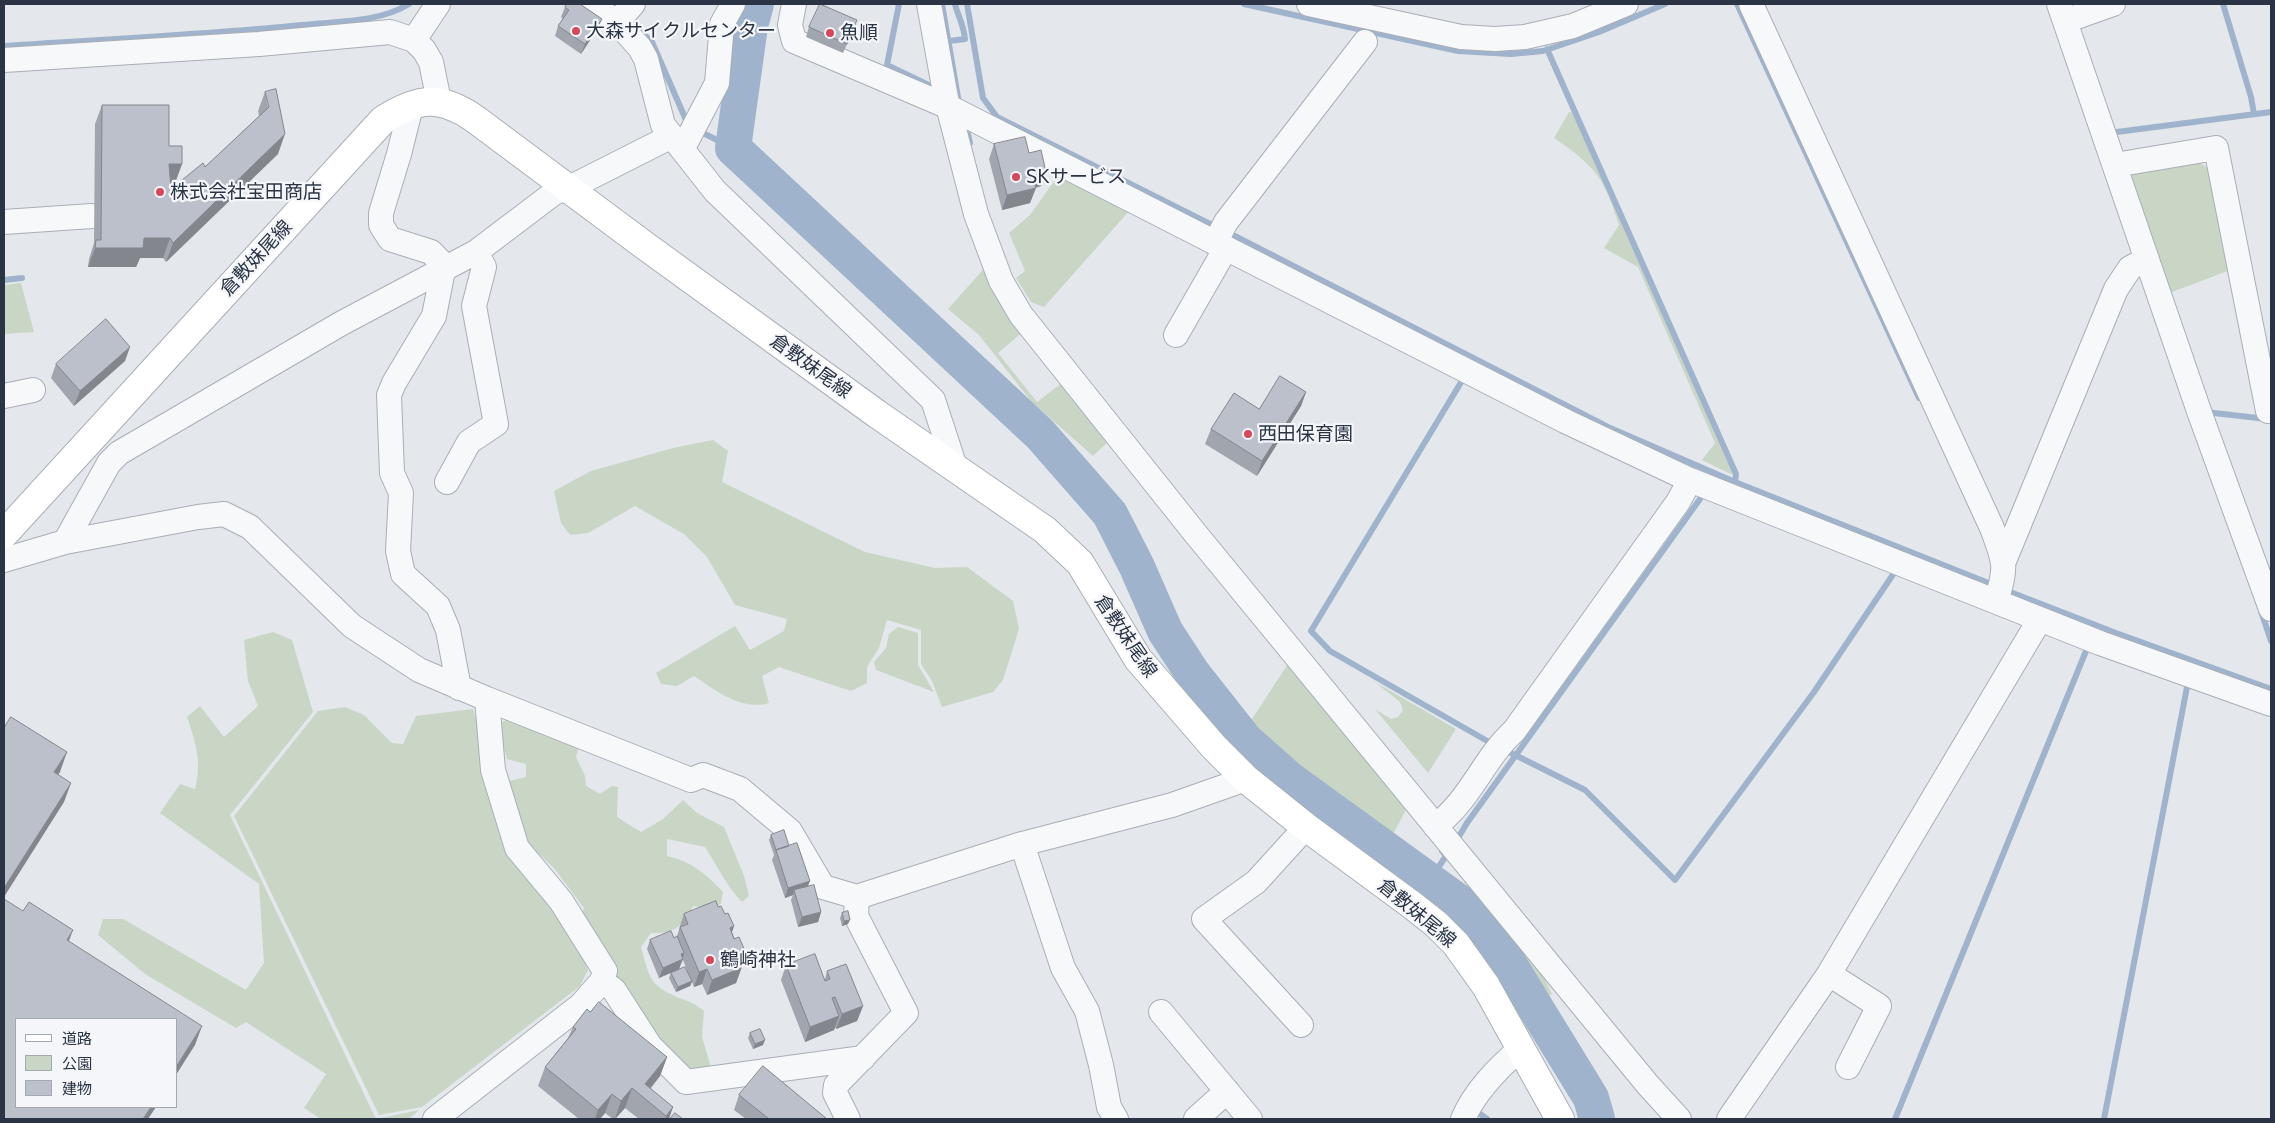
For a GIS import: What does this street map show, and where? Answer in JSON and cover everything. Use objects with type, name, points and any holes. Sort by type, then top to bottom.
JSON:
[{"type":"main road","name":"倉敷妹尾線","points":[[4,534],[375,129],[391,115],[410,106],[439,101],[463,111],[676,269],[956,470],[1045,530],[1080,563],[1138,659],[1214,747],[1246,779],[1306,827],[1412,904],[1456,944],[1486,986],[1560,1119]]},
{"type":"street","points":[[414,40],[438,4]]},
{"type":"street","points":[[589,4],[624,13],[634,38],[646,59],[663,125],[714,191],[933,400],[956,470]]},
{"type":"street","points":[[65,542],[109,463],[119,453],[342,322],[476,252],[554,193],[676,142],[717,83],[722,24],[733,4]]},
{"type":"street","points":[[793,4],[790,26],[794,41],[946,96],[1221,245],[1564,420],[1690,480],[2000,584],[2040,618],[2100,642],[2271,704]]},
{"type":"street","points":[[929,4],[946,96],[976,214],[1001,281],[1021,315],[1195,533],[1440,822],[1648,1085],[1679,1119]]},
{"type":"street","points":[[1309,4],[1461,37],[1496,39],[1525,37],[1573,26],[1626,4]]},
{"type":"street","points":[[1751,4],[1992,528],[2000,584]]},
{"type":"street","points":[[2113,4],[2062,13],[2199,411],[2271,610]]},
{"type":"street","points":[[4,60],[260,44],[390,32],[414,40],[424,50],[431,62],[439,101]]},
{"type":"street","points":[[1176,335],[1221,245],[1226,222],[1365,42]]},
{"type":"street","points":[[410,106],[409,119],[381,213],[382,225],[390,239],[431,252],[440,261],[443,270],[434,316],[394,383],[389,395],[392,474],[401,493],[398,551],[403,574],[438,606],[448,630],[459,688]]},
{"type":"street","points":[[2115,165],[2216,148],[2268,411]]},
{"type":"street","points":[[4,222],[92,216]]},
{"type":"street","points":[[447,482],[469,442],[496,424],[474,306],[484,267],[476,252]]},
{"type":"street","points":[[2000,584],[2116,289],[2130,268],[2147,259]]},
{"type":"street","points":[[4,396],[33,390]]},
{"type":"street","points":[[1440,822],[1459,805],[1498,747],[1514,731],[1678,502],[1690,480]]},
{"type":"street","points":[[4,560],[65,542],[198,517],[224,514],[250,527],[352,626],[419,670],[459,688],[692,780],[703,775],[740,788],[790,832],[823,887],[857,897],[1022,844],[1172,805],[1246,779]]},
{"type":"street","points":[[1729,1119],[1829,974],[2040,618]]},
{"type":"street","points":[[434,1119],[581,1005],[602,980],[605,971],[566,909],[517,848],[493,770],[487,699]]},
{"type":"street","points":[[1301,1025],[1204,919],[1256,882],[1306,827]]},
{"type":"street","points":[[1022,844],[1063,968],[1087,1010],[1109,1107],[1116,1119]]},
{"type":"street","points":[[848,1119],[835,1093],[836,1085],[906,1013],[856,916],[857,897]]},
{"type":"street","points":[[1829,974],[1878,1006],[1848,1067]]},
{"type":"street","points":[[602,980],[614,990],[650,1046],[686,1082],[863,1058]]},
{"type":"street","points":[[1161,1012],[1250,1119]]},
{"type":"street","points":[[1463,1119],[1471,1100],[1506,1061],[1521,1048]]},
{"type":"street","points":[[1196,1119],[1227,1091]]},
{"type":"green space","points":[[1569,112],[1573,113],[1733,475],[1702,460],[1715,443],[1638,267],[1604,248],[1619,225],[1603,184],[1589,165],[1554,138]]},
{"type":"green space","points":[[2200,163],[2212,171],[2230,270],[2167,294],[2128,180],[2134,171]]},
{"type":"green space","points":[[1060,173],[1130,210],[1044,307],[1031,302],[1016,278],[1025,271],[1009,233],[1030,215]]},
{"type":"green space","points":[[989,263],[1025,330],[998,353],[1037,402],[1066,380],[1109,441],[1093,456],[1031,401],[979,335],[948,309]]},
{"type":"green space","points":[[21,283],[34,332],[4,334],[4,285]]},
{"type":"green space","points":[[713,440],[728,451],[722,482],[865,552],[935,568],[967,567],[1013,601],[1019,629],[1003,680],[993,692],[942,707],[932,681],[921,664],[921,630],[887,620],[879,648],[867,667],[867,683],[851,691],[779,667],[762,676],[769,703],[759,705],[739,702],[730,698],[694,676],[677,686],[661,684],[656,673],[735,626],[750,650],[784,631],[787,619],[735,605],[707,557],[684,534],[635,506],[588,533],[570,535],[561,523],[554,491],[591,471],[673,448]]},
{"type":"green space","points":[[898,627],[918,633],[918,665],[934,692],[876,670],[874,662],[886,648],[889,634]]},
{"type":"green space","points":[[273,632],[292,640],[313,712],[230,815],[376,1119],[321,1119],[304,1108],[326,1074],[246,1022],[236,1028],[145,974],[98,935],[103,919],[123,919],[246,990],[264,963],[259,884],[160,813],[180,784],[195,789],[198,770],[197,753],[187,717],[200,706],[224,737],[258,706],[248,681],[244,640]]},
{"type":"green space","points":[[1288,664],[1406,810],[1393,834],[1296,766],[1250,722]]},
{"type":"green space","points":[[1375,682],[1456,729],[1428,773],[1375,709],[1391,719],[1398,717],[1403,710],[1400,702]]},
{"type":"green space","points":[[345,707],[364,715],[392,743],[403,744],[416,716],[473,709],[518,864],[572,933],[588,970],[580,986],[422,1107],[379,1115],[234,816],[318,711]]},
{"type":"green space","points":[[511,716],[580,742],[576,757],[585,776],[586,786],[600,794],[612,786],[618,787],[617,817],[641,832],[663,819],[683,800],[697,813],[724,827],[744,876],[749,896],[742,902],[727,883],[705,847],[667,839],[667,856],[691,865],[710,879],[723,892],[721,903],[714,910],[693,906],[682,924],[672,930],[651,933],[641,947],[653,981],[664,991],[692,1003],[704,1011],[702,1037],[712,1071],[691,1076],[643,1028],[580,922],[584,908],[554,868],[527,843],[509,781],[526,777],[526,764],[507,759],[499,732],[499,725]]},
{"type":"green space","points":[[1466,878],[1532,954],[1552,994],[1546,997],[1499,924],[1464,882]]},
{"type":"green space","points":[[419,1110],[409,1119],[376,1119]]},
{"type":"building","points":[[567,4],[580,4],[602,19],[585,44],[558,26],[569,10],[565,7]]},
{"type":"building","points":[[820,4],[857,20],[847,44],[809,27]]},
{"type":"building","points":[[276,89],[285,134],[173,243],[170,238],[144,238],[143,248],[95,248],[96,240],[101,240],[102,105],[169,105],[169,146],[182,146],[182,164],[169,164],[171,189],[203,163],[205,167],[269,107],[265,92]]},
{"type":"building","points":[[1025,137],[1029,153],[1041,150],[1046,172],[1032,175],[1036,188],[1007,195],[994,144]]},
{"type":"building","points":[[106,319],[130,347],[80,391],[56,364]]},
{"type":"building","name":"西田保育園","points":[[1280,376],[1306,392],[1262,461],[1211,429],[1234,393],[1259,409]]},
{"type":"building","points":[[11,717],[67,752],[54,772],[71,783],[4,888],[4,728]]},
{"type":"building","points":[[784,830],[789,846],[776,850],[771,835]]},
{"type":"building","points":[[797,843],[810,881],[788,888],[776,850]]},
{"type":"building","points":[[814,885],[821,912],[802,917],[794,890]]},
{"type":"building","points":[[4,899],[23,911],[29,902],[73,930],[67,940],[202,1026],[178,1064],[178,1018],[15,1018],[15,1108],[150,1108],[143,1119],[4,1119]]},
{"type":"building","name":"鶴崎神社","points":[[716,901],[718,907],[721,906],[725,914],[728,913],[734,926],[730,928],[734,939],[739,937],[745,951],[741,953],[744,961],[739,963],[741,968],[712,980],[707,969],[699,972],[680,927],[688,924],[684,914]]},
{"type":"building","points":[[848,911],[850,920],[844,921],[842,913]]},
{"type":"building","points":[[671,931],[674,938],[677,936],[684,953],[681,954],[683,959],[663,968],[650,940]]},
{"type":"building","points":[[815,954],[825,981],[830,979],[827,971],[846,964],[863,1006],[842,1014],[835,997],[832,998],[839,1016],[810,1027],[786,965]]},
{"type":"building","points":[[685,967],[692,981],[678,987],[671,973]]},
{"type":"building","points":[[599,1002],[667,1057],[645,1084],[673,1107],[666,1116],[632,1088],[621,1101],[612,1094],[598,1110],[545,1067],[576,1029],[573,1027],[587,1009],[590,1012]]},
{"type":"building","points":[[760,1029],[765,1040],[755,1044],[750,1033]]},
{"type":"building","points":[[763,1066],[827,1119],[769,1119],[739,1095]]},
{"type":"building","points":[[675,1113],[683,1119],[670,1119]]},
{"type":"waterway","points":[[4,46],[228,32],[343,22],[384,15],[409,4]]},
{"type":"waterway","points":[[756,4],[750,26],[733,148],[1040,434],[1110,514],[1137,567],[1165,631],[1193,674],[1245,740],[1289,779],[1463,905],[1499,948],[1591,1098],[1597,1119]]},
{"type":"waterway","points":[[899,4],[887,65],[939,90]]},
{"type":"waterway","points":[[942,4],[959,103]]},
{"type":"waterway","points":[[949,41],[965,39],[955,4]]},
{"type":"waterway","points":[[967,4],[983,98],[997,117],[1218,228]]},
{"type":"waterway","points":[[1244,4],[1458,51],[1511,54],[1543,51],[1599,32],[1665,4]]},
{"type":"waterway","points":[[1737,4],[1919,398]]},
{"type":"waterway","points":[[2223,4],[2251,97],[2254,114]]},
{"type":"waterway","points":[[641,32],[652,42],[686,120]]},
{"type":"waterway","points":[[1547,49],[1736,474],[1735,482]]},
{"type":"waterway","points":[[2109,133],[2271,112]]},
{"type":"waterway","points":[[966,125],[970,143]]},
{"type":"waterway","points":[[705,134],[733,148]]},
{"type":"waterway","points":[[1227,232],[1608,427],[1735,482],[1996,586]]},
{"type":"waterway","points":[[4,280],[22,278]]},
{"type":"waterway","points":[[1463,379],[1311,631],[1330,651],[1489,742],[1585,790],[1675,880],[1814,692],[1894,573]]},
{"type":"waterway","points":[[2205,412],[2267,419]]},
{"type":"waterway","points":[[1458,838],[1700,499]]},
{"type":"waterway","points":[[2005,590],[2116,633],[2271,689]]},
{"type":"waterway","points":[[2261,611],[2271,641]]},
{"type":"waterway","points":[[1895,1119],[2086,651]]},
{"type":"waterway","points":[[2104,1119],[2187,687]]},
{"type":"waterway","points":[[1429,881],[1446,856],[1442,851]]},
{"type":"waterway","points":[[1476,1111],[1487,1119]]},
{"type":"place","name":"大森サイクルセンター","points":[[576,31]]},
{"type":"place","name":"魚順","points":[[830,33]]},
{"type":"place","name":"SKサービス","points":[[1016,177]]},
{"type":"place","name":"株式会社宝田商店","points":[[160,192]]},
{"type":"place","name":"西田保育園","points":[[1248,434]]},
{"type":"place","name":"鶴崎神社","points":[[710,960]]}]
